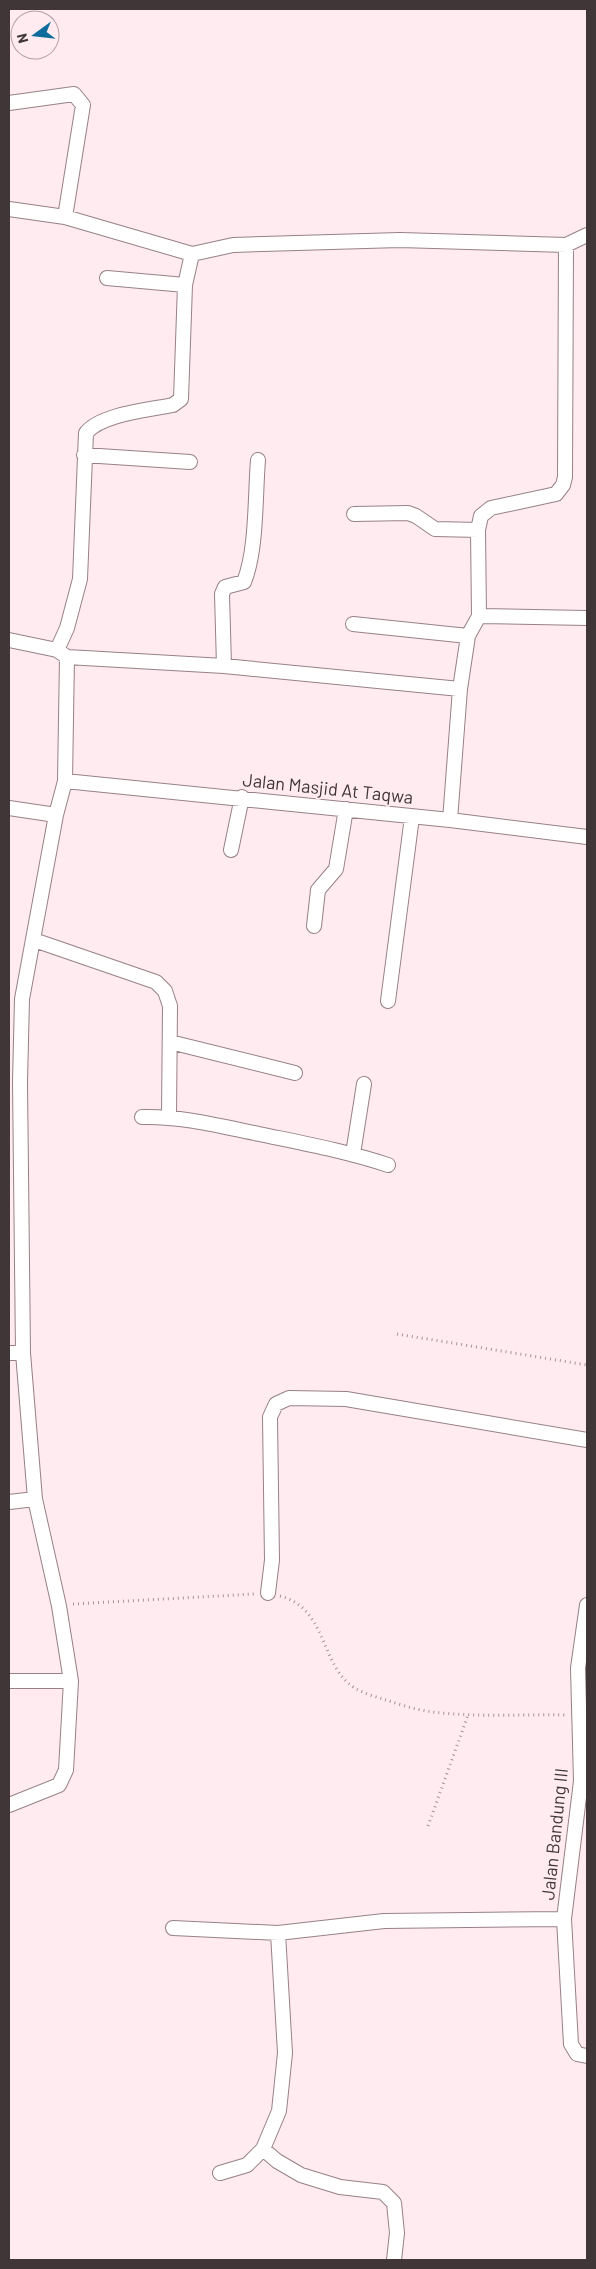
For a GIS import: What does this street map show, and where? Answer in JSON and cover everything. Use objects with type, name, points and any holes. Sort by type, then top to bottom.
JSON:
[{"type":"street","points":[[9,103],[74,94],[83,105],[65,217]]},
{"type":"street","points":[[9,209],[65,217],[192,254],[233,245],[400,240],[566,245],[587,235]]},
{"type":"street","points":[[450,820],[460,689],[468,636],[479,616],[478,530],[481,516],[492,508],[556,494],[564,485],[566,477],[566,245]]},
{"type":"street","points":[[9,1805],[59,1785],[63,1778],[66,1770],[71,1681],[59,1606],[35,1500],[16,1353],[15,1081],[22,999],[56,815],[65,781],[62,654],[80,579],[86,433],[92,426],[108,419],[173,405],[181,399],[185,286],[192,254]]},
{"type":"street","points":[[107,278],[185,286]]},
{"type":"street","points":[[84,455],[190,462]]},
{"type":"street","points":[[224,666],[222,594],[225,587],[240,585],[247,576],[251,553],[258,460]]},
{"type":"street","points":[[354,514],[408,513],[435,529],[478,530]]},
{"type":"street","points":[[479,616],[587,618]]},
{"type":"street","points":[[353,624],[468,636]]},
{"type":"street","points":[[9,640],[62,654],[224,666],[460,689]]},
{"type":"street","name":"Jalan Masjid At Taqwa","points":[[65,781],[450,820],[587,837]]},
{"type":"street","points":[[231,850],[242,798]]},
{"type":"street","points":[[9,808],[56,815]]},
{"type":"street","points":[[314,926],[318,890],[336,869],[346,809]]},
{"type":"street","points":[[388,1001],[412,817]]},
{"type":"street","points":[[34,940],[156,982],[165,991],[170,1006],[169,1117]]},
{"type":"street","points":[[170,1042],[295,1073]]},
{"type":"street","points":[[353,1154],[364,1084]]},
{"type":"street","points":[[142,1117],[169,1117],[353,1154],[388,1165]]},
{"type":"street","points":[[268,1593],[272,1550],[270,1417],[276,1404],[289,1398],[346,1399],[587,1440]]},
{"type":"street","points":[[9,1502],[35,1500]]},
{"type":"street","name":"Jalan Bandung III","points":[[587,1606],[578,1668],[581,1781],[564,1920],[571,2044],[577,2054],[587,2056]]},
{"type":"street","points":[[9,1681],[71,1681]]},
{"type":"street","points":[[173,1928],[278,1933],[384,1921],[564,1920]]},
{"type":"street","points":[[220,2173],[247,2165],[263,2150],[279,2111],[285,2054],[278,1933]]},
{"type":"street","points":[[263,2150],[277,2161],[302,2175],[340,2187],[383,2192],[394,2203],[397,2233],[394,2260]]},
{"type":"path","points":[[397,1334],[587,1365]]},
{"type":"path","points":[[59,1606],[268,1593],[284,1597],[300,1605],[316,1624],[336,1666],[348,1683],[368,1695],[424,1711],[468,1715],[580,1716]]},
{"type":"path","points":[[428,1826],[468,1715]]}]
